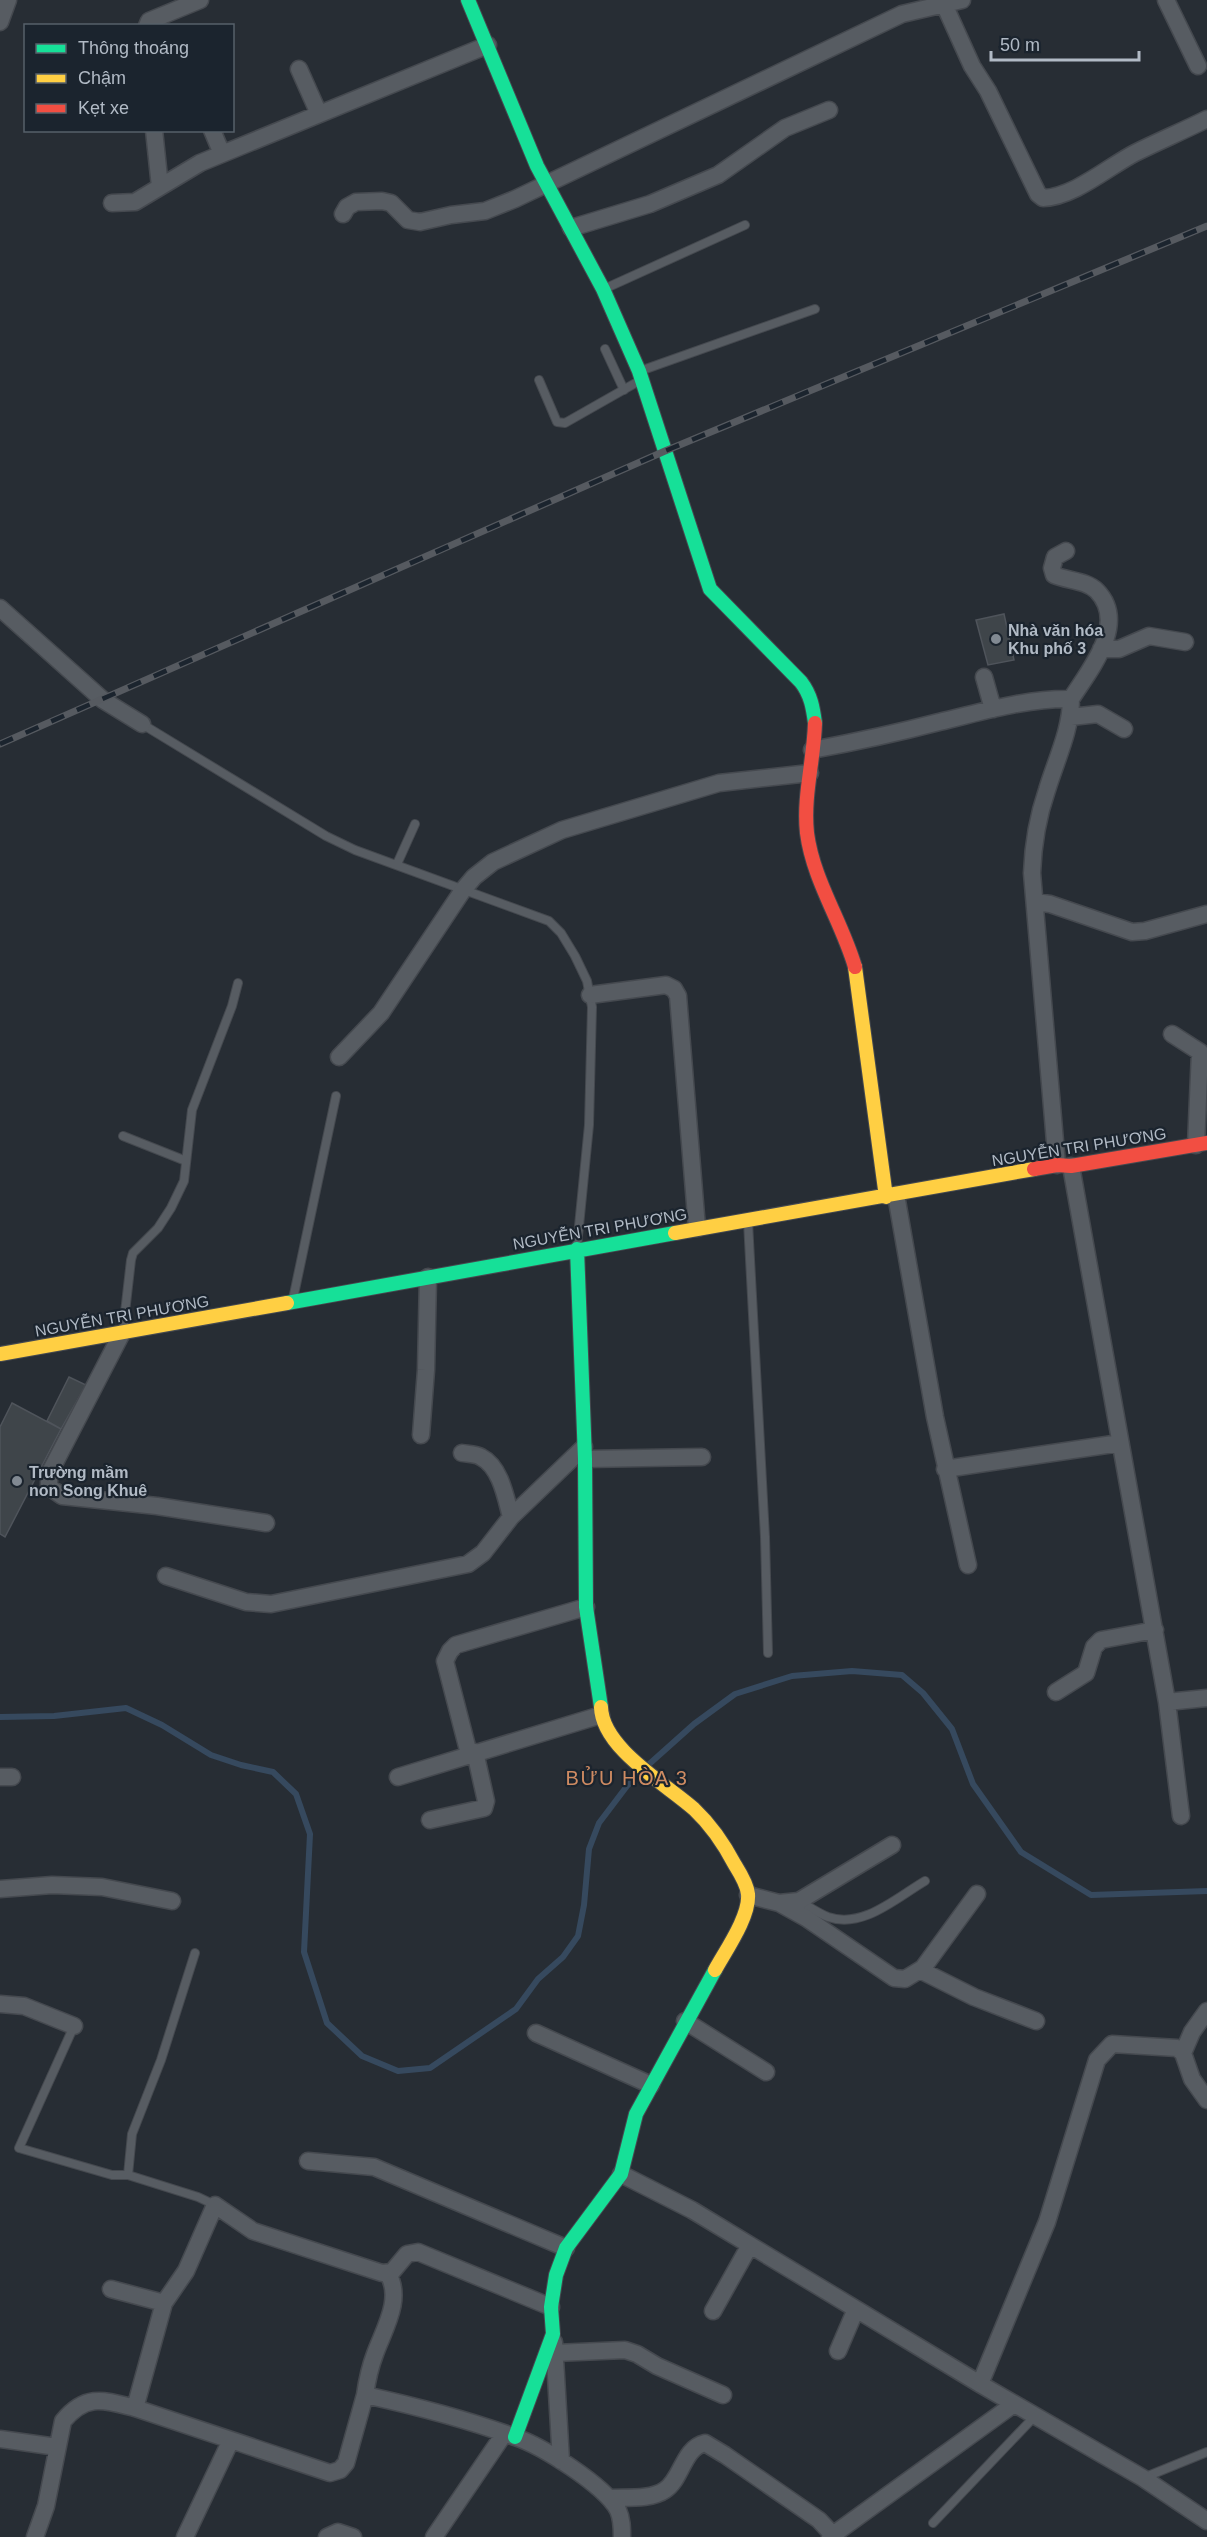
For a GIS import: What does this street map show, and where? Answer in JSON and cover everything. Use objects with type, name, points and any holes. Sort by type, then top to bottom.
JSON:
[{"type":"street","points":[[0,22],[8,0]]},
{"type":"street","points":[[148,24],[159,16],[200,0]]},
{"type":"street","points":[[468,0],[546,183],[603,289],[641,375],[710,589],[777,656],[808,692],[816,720],[806,798],[808,840],[820,879],[851,949],[891,1196],[945,1469],[968,1565]]},
{"type":"street","points":[[343,214],[347,207],[356,202],[382,201],[391,203],[408,220],[420,222],[485,211],[515,199],[902,14],[962,0]]},
{"type":"street","points":[[1166,0],[1198,66]]},
{"type":"street","points":[[945,4],[972,66],[988,91],[1038,194],[1044,198],[1058,195],[1097,177],[1134,154],[1207,119]]},
{"type":"street","points":[[112,203],[135,202],[200,163],[488,45]]},
{"type":"street","points":[[298,69],[319,114]]},
{"type":"street","points":[[571,228],[650,204],[718,175],[785,128],[829,110]]},
{"type":"street","points":[[154,132],[160,187]]},
{"type":"street","points":[[213,132],[222,154]]},
{"type":"street","points":[[1066,550],[1055,557],[1052,568],[1054,575],[1081,582],[1097,591],[1107,609],[1108,626],[1101,649],[1071,699],[1071,717],[1046,793],[1033,854],[1035,902],[1064,1165],[1155,1630],[1167,1702],[1180,1816]]},
{"type":"street","points":[[0,608],[103,700],[142,724]]},
{"type":"street","points":[[1101,649],[1119,650],[1149,636],[1185,642]]},
{"type":"street","points":[[984,677],[993,709]]},
{"type":"street","points":[[812,750],[883,736],[993,709],[1049,699],[1071,699]]},
{"type":"street","points":[[1071,717],[1098,714],[1124,729]]},
{"type":"street","points":[[339,1057],[381,1012],[463,890],[493,862],[562,830],[719,783],[810,773]]},
{"type":"street","points":[[1035,902],[1050,903],[1132,932],[1153,929],[1207,914]]},
{"type":"street","points":[[590,995],[666,986],[674,989],[678,996],[697,1228]]},
{"type":"street","points":[[1172,1034],[1200,1052],[1202,1144]]},
{"type":"street","name":"NGUYỄN TRI PHƯƠNG","points":[[0,1354],[697,1228],[1064,1165],[1202,1144]]},
{"type":"street","points":[[561,2461],[551,2307],[556,2275],[566,2248],[621,2174],[636,2114],[685,2021],[741,1923],[748,1894],[723,1842],[696,1811],[634,1760],[612,1738],[601,1715],[600,1692],[586,1607],[584,1453],[577,1249]]},
{"type":"street","points":[[421,1435],[426,1370],[428,1277]]},
{"type":"street","points":[[122,1333],[49,1474],[49,1488],[62,1496],[157,1506],[266,1523]]},
{"type":"street","points":[[945,1469],[1120,1443]]},
{"type":"street","points":[[462,1453],[479,1455],[489,1463],[500,1482],[511,1517]]},
{"type":"street","points":[[166,1576],[246,1602],[271,1604],[468,1564],[483,1553],[511,1517],[584,1453],[702,1457]]},
{"type":"street","points":[[430,1820],[484,1808],[486,1801],[445,1661],[450,1650],[456,1645],[586,1607]]},
{"type":"street","points":[[1056,1692],[1086,1673],[1094,1647],[1101,1640],[1155,1630]]},
{"type":"street","points":[[1167,1702],[1207,1698]]},
{"type":"street","points":[[398,1778],[472,1753],[601,1715]]},
{"type":"street","points":[[779,1903],[799,1901],[892,1845]]},
{"type":"street","points":[[0,1889],[52,1885],[102,1887],[172,1901]]},
{"type":"street","points":[[748,1894],[779,1903],[806,1918],[894,1978],[905,1979],[920,1970],[977,1894]]},
{"type":"street","points":[[920,1970],[974,1997],[1035,2021]]},
{"type":"street","points":[[0,2004],[24,2006],[74,2026]]},
{"type":"street","points":[[1183,2053],[1192,2031],[1207,2011]]},
{"type":"street","points":[[685,2021],[766,2072]]},
{"type":"street","points":[[536,2033],[651,2085]]},
{"type":"street","points":[[980,2384],[1047,2222],[1097,2060],[1112,2044],[1177,2048],[1183,2053],[1192,2079],[1207,2100]]},
{"type":"street","points":[[308,2161],[374,2167],[566,2248]]},
{"type":"street","points":[[621,2174],[652,2192],[692,2210],[980,2384],[1143,2478],[1207,2521]]},
{"type":"street","points":[[35,2537],[46,2506],[63,2421],[71,2410],[85,2402],[104,2400],[135,2408],[330,2473],[340,2470],[346,2463],[371,2367],[394,2300],[394,2287],[388,2274],[263,2235],[253,2231],[215,2205],[186,2271],[164,2303],[135,2408]]},
{"type":"street","points":[[713,2311],[750,2245]]},
{"type":"street","points":[[388,2274],[407,2254],[418,2252],[551,2307]]},
{"type":"street","points":[[111,2289],[164,2303]]},
{"type":"street","points":[[838,2351],[856,2309]]},
{"type":"street","points":[[434,2537],[510,2435],[553,2334]]},
{"type":"street","points":[[555,2353],[625,2350],[723,2395]]},
{"type":"street","points":[[365,2395],[412,2405],[510,2435],[561,2461],[609,2498],[618,2511],[622,2537]]},
{"type":"street","points":[[609,2498],[646,2496],[665,2491],[674,2482],[688,2457],[698,2445],[705,2443],[819,2520],[831,2535],[1014,2404]]},
{"type":"street","points":[[0,2439],[57,2447]]},
{"type":"street","points":[[185,2537],[231,2440]]},
{"type":"street","points":[[327,2537],[338,2532],[353,2537]]},
{"type":"lane","points":[[603,289],[745,225]]},
{"type":"lane","points":[[539,380],[557,422],[565,423],[624,390],[641,375],[814,309]]},
{"type":"lane","points":[[605,349],[624,390]]},
{"type":"lane","points":[[142,724],[326,836],[549,921],[561,933],[587,981],[593,1031],[589,1125],[577,1249]]},
{"type":"lane","points":[[397,864],[415,824]]},
{"type":"lane","points":[[122,1333],[131,1260],[133,1254],[158,1228],[184,1181],[192,1110],[232,1005],[238,983]]},
{"type":"lane","points":[[293,1302],[336,1096]]},
{"type":"lane","points":[[123,1136],[186,1161]]},
{"type":"lane","points":[[748,1220],[765,1537],[768,1653]]},
{"type":"lane","points":[[799,1901],[828,1917],[848,1920],[867,1917],[925,1881]]},
{"type":"lane","points":[[128,2175],[132,2134],[161,2060],[195,1953]]},
{"type":"lane","points":[[74,2026],[19,2148],[112,2175],[128,2175],[198,2197],[215,2205]]},
{"type":"lane","points":[[933,2523],[1035,2416]]},
{"type":"lane","points":[[1143,2478],[1207,2452]]},
{"type":"building","points":[[1004,614],[1014,660],[988,665],[976,620]]},
{"type":"building","points":[[69,1377],[86,1385],[61,1429],[47,1421]]},
{"type":"building","points":[[12,1403],[61,1429],[5,1537],[0,1534],[0,1427]]},
{"type":"waterway","points":[[647,1766],[694,1724],[735,1694],[792,1676],[852,1671],[902,1675],[923,1693],[952,1729],[973,1784],[1021,1852],[1091,1895],[1207,1891]]},
{"type":"waterway","points":[[0,1717],[54,1716],[126,1708],[162,1725],[211,1755],[273,1772],[296,1794],[310,1834],[304,1952],[327,2023],[362,2056],[398,2071],[430,2068],[516,2009],[538,1979],[563,1957],[578,1936],[584,1905],[589,1849],[599,1823],[627,1786],[640,1773]]},
{"type":"railway","points":[[0,744],[665,451],[1207,226]]},
{"type":"traffic: fast","points":[[468,0],[537,166],[603,289],[639,371],[710,589],[801,682],[809,697],[815,723]]},
{"type":"traffic: fast","points":[[287,1303],[675,1233]]},
{"type":"traffic: fast","points":[[577,1249],[585,1459],[586,1607],[601,1707]]},
{"type":"traffic: fast","points":[[515,2437],[553,2334],[551,2307],[556,2275],[566,2248],[621,2174],[636,2114],[715,1970]]},
{"type":"traffic: slow","points":[[855,967],[886,1197]]},
{"type":"traffic: slow","points":[[675,1233],[1034,1169]]},
{"type":"traffic: slow","points":[[0,1354],[287,1303]]},
{"type":"traffic: slow","points":[[601,1707],[604,1722],[623,1751],[694,1809],[722,1842],[745,1883],[748,1894],[745,1912],[715,1970]]},
{"type":"traffic: jam","points":[[815,723],[806,805],[807,833],[821,884],[855,967]]},
{"type":"traffic: jam","points":[[1034,1169],[1057,1165],[1071,1166],[1207,1143]]},
{"type":"place","name":"Nhà văn hóa Khu phố 3","points":[[996,639]]},
{"type":"place","name":"Trường mầm non Song Khuê","points":[[17,1481]]},
{"type":"district","name":"BỬU HÒA 3","points":[[627,1778]]}]
